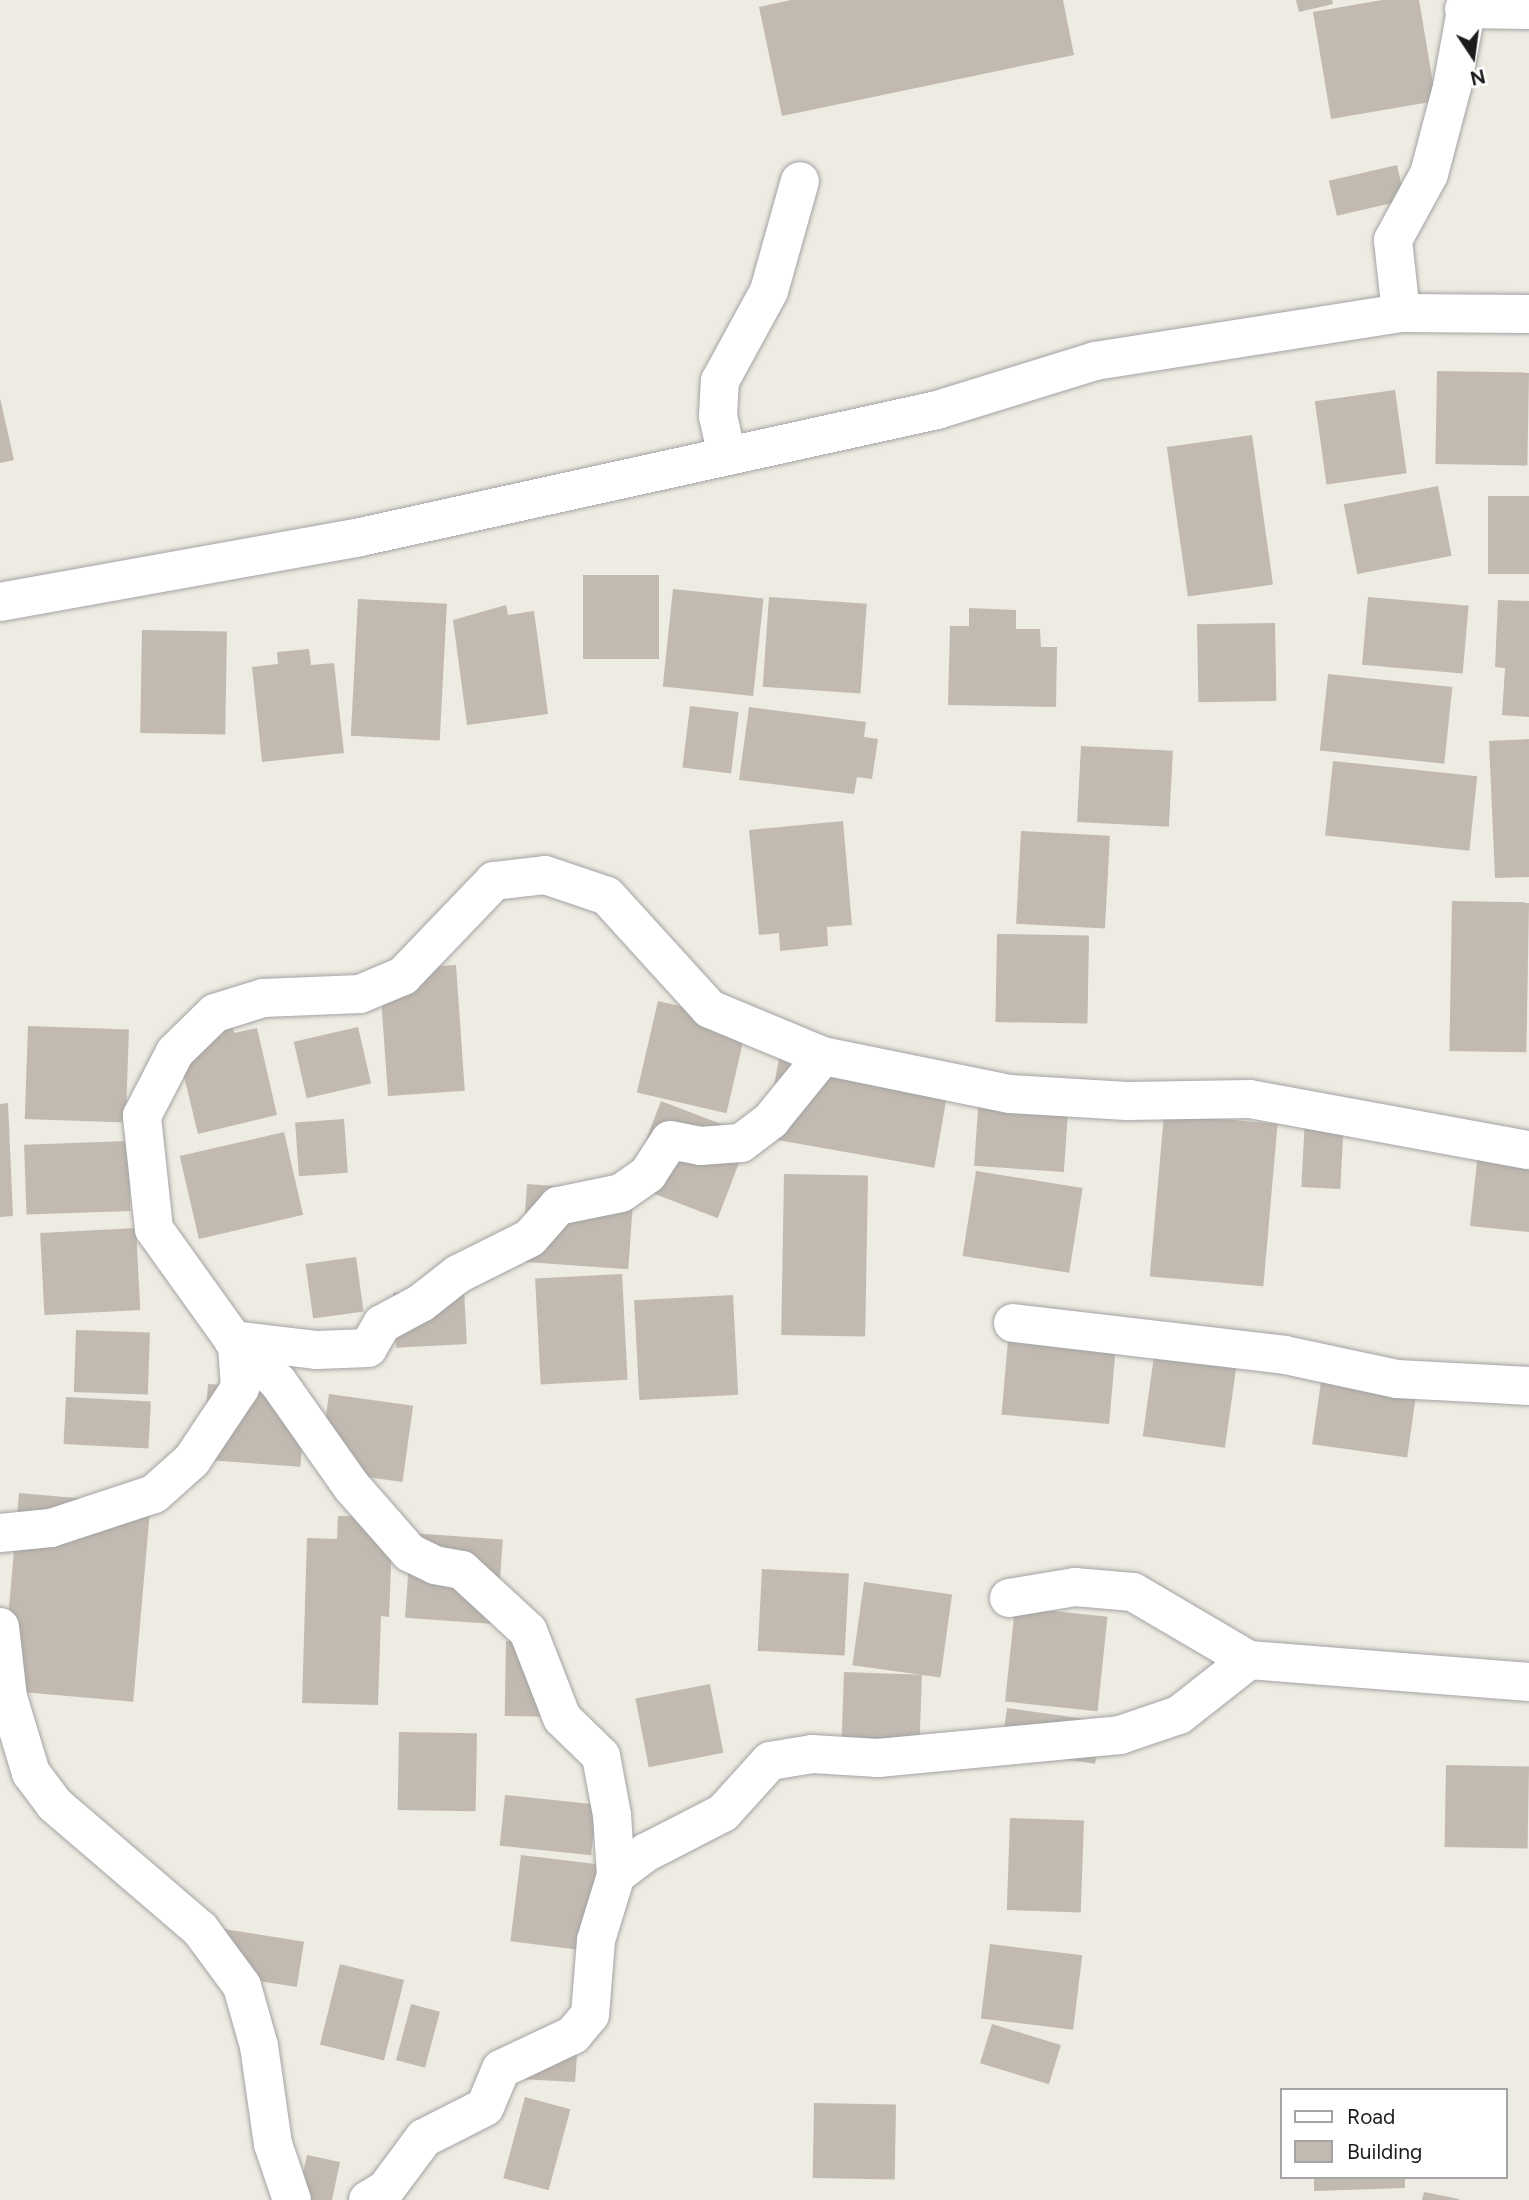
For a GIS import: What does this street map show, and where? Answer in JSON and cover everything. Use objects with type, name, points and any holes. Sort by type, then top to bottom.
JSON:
[{"type":"street","points":[[1401,313],[1393,240],[1429,174],[1452,87],[1466,5],[1529,10]]},
{"type":"street","points":[[727,456],[718,416],[720,381],[769,291],[800,181]]},
{"type":"street","points":[[0,602],[356,538],[937,410],[1095,361],[1401,313],[1529,314]]},
{"type":"street","points":[[368,2200],[386,2189],[424,2137],[485,2107],[500,2069],[573,2035],[590,2015],[596,1940],[616,1875],[612,1815],[601,1756],[562,1718],[528,1631],[462,1570],[435,1565],[410,1553],[352,1487],[278,1382],[235,1343],[154,1229],[142,1116],[175,1052],[215,1013],[263,998],[360,994],[403,976],[494,881],[545,875],[607,896],[710,1009],[823,1056],[1010,1094],[1127,1101],[1250,1099],[1479,1144],[1529,1150]]},
{"type":"street","points":[[235,1343],[317,1350],[368,1348],[382,1324],[421,1303],[458,1274],[530,1238],[558,1206],[621,1193],[648,1174],[670,1140],[700,1146],[741,1143],[771,1120],[823,1056]]},
{"type":"street","points":[[1013,1323],[1284,1355],[1397,1379],[1529,1386]]},
{"type":"street","points":[[0,1533],[51,1528],[154,1494],[192,1460],[240,1388],[235,1343]]},
{"type":"street","points":[[1009,1598],[1075,1587],[1133,1592],[1249,1660],[1529,1682]]},
{"type":"street","points":[[0,1627],[8,1697],[31,1773],[54,1804],[200,1930],[242,1986],[259,2046],[272,2144],[292,2200]]},
{"type":"street","points":[[616,1875],[646,1852],[723,1813],[770,1761],[812,1754],[878,1758],[1120,1735],[1179,1715],[1249,1660]]},
{"type":"building","points":[[791,0],[1063,0],[1074,55],[782,116],[759,7]]},
{"type":"building","points":[[1296,0],[1332,0],[1333,4],[1299,12]]},
{"type":"building","points":[[1382,0],[1419,0],[1436,101],[1331,119],[1313,12]]},
{"type":"building","points":[[1397,165],[1405,200],[1337,216],[1329,181]]},
{"type":"building","points":[[1437,371],[1529,373],[1527,466],[1435,464]]},
{"type":"building","points":[[1395,390],[1407,473],[1326,484],[1315,401]]},
{"type":"building","points":[[0,398],[14,460],[0,463]]},
{"type":"building","points":[[1252,435],[1273,585],[1188,596],[1167,447]]},
{"type":"building","points":[[1438,486],[1452,556],[1357,574],[1344,504]]},
{"type":"building","points":[[1488,496],[1529,496],[1529,574],[1488,574]]},
{"type":"building","points":[[583,575],[659,575],[659,659],[583,659]]},
{"type":"building","points":[[673,589],[764,599],[753,696],[663,686]]},
{"type":"building","points":[[769,597],[867,604],[860,694],[763,687]]},
{"type":"building","points":[[1368,597],[1469,606],[1463,674],[1362,665]]},
{"type":"building","points":[[358,599],[447,604],[440,740],[351,736]]},
{"type":"building","points":[[1498,600],[1529,601],[1529,717],[1502,715],[1505,668],[1495,667]]},
{"type":"building","points":[[506,605],[508,615],[534,611],[548,714],[467,725],[453,620]]},
{"type":"building","points":[[969,608],[1016,610],[1016,629],[1040,629],[1041,647],[1057,647],[1056,707],[948,705],[950,626],[969,626]]},
{"type":"building","points":[[1275,623],[1276,701],[1198,702],[1197,624]]},
{"type":"building","points":[[142,630],[227,631],[225,734],[140,733]]},
{"type":"building","points":[[309,649],[311,665],[334,663],[344,753],[262,762],[252,667],[278,664],[277,652]]},
{"type":"building","points":[[1328,674],[1452,687],[1444,764],[1320,751]]},
{"type":"building","points":[[690,706],[739,712],[731,774],[682,768]]},
{"type":"building","points":[[749,707],[866,722],[864,737],[878,739],[872,779],[857,777],[854,794],[739,780]]},
{"type":"building","points":[[1529,739],[1529,877],[1495,878],[1489,741]]},
{"type":"building","points":[[1081,746],[1173,751],[1169,827],[1077,822]]},
{"type":"building","points":[[1333,761],[1477,776],[1469,851],[1325,836]]},
{"type":"building","points":[[843,821],[852,925],[827,927],[828,946],[780,951],[779,933],[759,935],[749,830]]},
{"type":"building","points":[[1021,831],[1110,836],[1105,929],[1016,924]]},
{"type":"building","points":[[1452,901],[1529,902],[1526,1052],[1449,1051]]},
{"type":"building","points":[[997,934],[1089,936],[1087,1024],[995,1022]]},
{"type":"building","points":[[456,965],[465,1091],[388,1096],[379,970]]},
{"type":"building","points":[[658,1001],[748,1022],[726,1113],[637,1093]]},
{"type":"building","points":[[230,1015],[234,1033],[257,1028],[277,1115],[198,1134],[175,1039]]},
{"type":"building","points":[[28,1026],[129,1030],[126,1122],[25,1119]]},
{"type":"building","points":[[358,1027],[371,1084],[307,1098],[294,1042]]},
{"type":"building","points":[[779,1058],[948,1088],[934,1168],[765,1138]]},
{"type":"building","points":[[980,1081],[1070,1087],[1064,1172],[974,1166]]},
{"type":"building","points":[[661,1101],[750,1135],[718,1218],[629,1184]]},
{"type":"building","points":[[8,1103],[13,1216],[0,1217],[0,1104]]},
{"type":"building","points":[[1164,1114],[1278,1124],[1263,1286],[1150,1276]]},
{"type":"building","points":[[1305,1117],[1344,1119],[1340,1189],[1301,1187]]},
{"type":"building","points":[[344,1119],[348,1173],[299,1176],[295,1122]]},
{"type":"building","points":[[284,1132],[303,1215],[199,1239],[180,1156]]},
{"type":"building","points":[[128,1141],[130,1211],[27,1215],[24,1145]]},
{"type":"building","points":[[1479,1144],[1529,1149],[1529,1232],[1470,1226]]},
{"type":"building","points":[[976,1171],[1083,1188],[1069,1273],[963,1256]]},
{"type":"building","points":[[784,1174],[868,1175],[865,1336],[781,1335]]},
{"type":"building","points":[[527,1184],[634,1191],[628,1269],[522,1262]]},
{"type":"building","points":[[136,1228],[140,1310],[44,1315],[40,1233]]},
{"type":"building","points":[[356,1257],[364,1311],[313,1319],[305,1264]]},
{"type":"building","points":[[622,1274],[628,1380],[541,1384],[535,1279]]},
{"type":"building","points":[[464,1289],[467,1344],[396,1348],[393,1293]]},
{"type":"building","points":[[733,1295],[738,1395],[639,1400],[634,1300]]},
{"type":"building","points":[[1009,1329],[1117,1338],[1109,1424],[1002,1415]]},
{"type":"building","points":[[76,1330],[150,1333],[148,1395],[74,1392]]},
{"type":"building","points":[[1154,1356],[1236,1368],[1225,1448],[1143,1436]]},
{"type":"building","points":[[1323,1367],[1418,1380],[1407,1458],[1312,1444]]},
{"type":"building","points":[[208,1384],[306,1391],[300,1467],[203,1460]]},
{"type":"building","points":[[329,1394],[413,1406],[402,1482],[318,1470]]},
{"type":"building","points":[[66,1397],[151,1401],[148,1448],[64,1444]]},
{"type":"building","points":[[19,1493],[150,1505],[133,1702],[2,1690]]},
{"type":"building","points":[[338,1516],[393,1517],[389,1617],[381,1616],[378,1705],[302,1703],[307,1538],[337,1539]]},
{"type":"building","points":[[411,1533],[503,1539],[497,1624],[405,1618]]},
{"type":"building","points":[[762,1569],[849,1574],[845,1655],[758,1651]]},
{"type":"building","points":[[864,1582],[952,1594],[940,1678],[852,1665]]},
{"type":"building","points":[[1015,1607],[1107,1617],[1098,1711],[1005,1701]]},
{"type":"building","points":[[506,1641],[546,1642],[545,1717],[505,1716]]},
{"type":"building","points":[[844,1672],[922,1675],[920,1745],[842,1742]]},
{"type":"building","points":[[710,1684],[723,1753],[649,1767],[635,1699]]},
{"type":"building","points":[[1007,1708],[1101,1721],[1095,1764],[1001,1751]]},
{"type":"building","points":[[399,1732],[477,1733],[476,1811],[398,1810]]},
{"type":"building","points":[[1446,1765],[1529,1766],[1528,1848],[1445,1847]]},
{"type":"building","points":[[505,1795],[596,1805],[591,1855],[500,1846]]},
{"type":"building","points":[[1010,1818],[1084,1821],[1081,1913],[1007,1910]]},
{"type":"building","points":[[521,1855],[603,1865],[593,1951],[510,1941]]},
{"type":"building","points":[[224,1929],[304,1942],[297,1987],[217,1974]]},
{"type":"building","points":[[990,1944],[1082,1955],[1073,2030],[981,2018]]},
{"type":"building","points":[[340,1964],[404,1980],[384,2061],[320,2045]]},
{"type":"building","points":[[411,2004],[440,2012],[425,2068],[396,2060]]},
{"type":"building","points":[[992,2024],[1061,2045],[1049,2084],[980,2063]]},
{"type":"building","points":[[578,2041],[575,2082],[519,2079]]},
{"type":"building","points":[[525,2097],[570,2109],[549,2190],[503,2178]]},
{"type":"building","points":[[814,2103],[896,2104],[895,2179],[813,2178]]},
{"type":"building","points":[[307,2155],[340,2162],[332,2200],[297,2200]]},
{"type":"building","points":[[1314,2179],[1405,2179],[1405,2188],[1314,2191]]},
{"type":"building","points":[[1424,2192],[1459,2199],[1459,2200],[1422,2200]]}]
